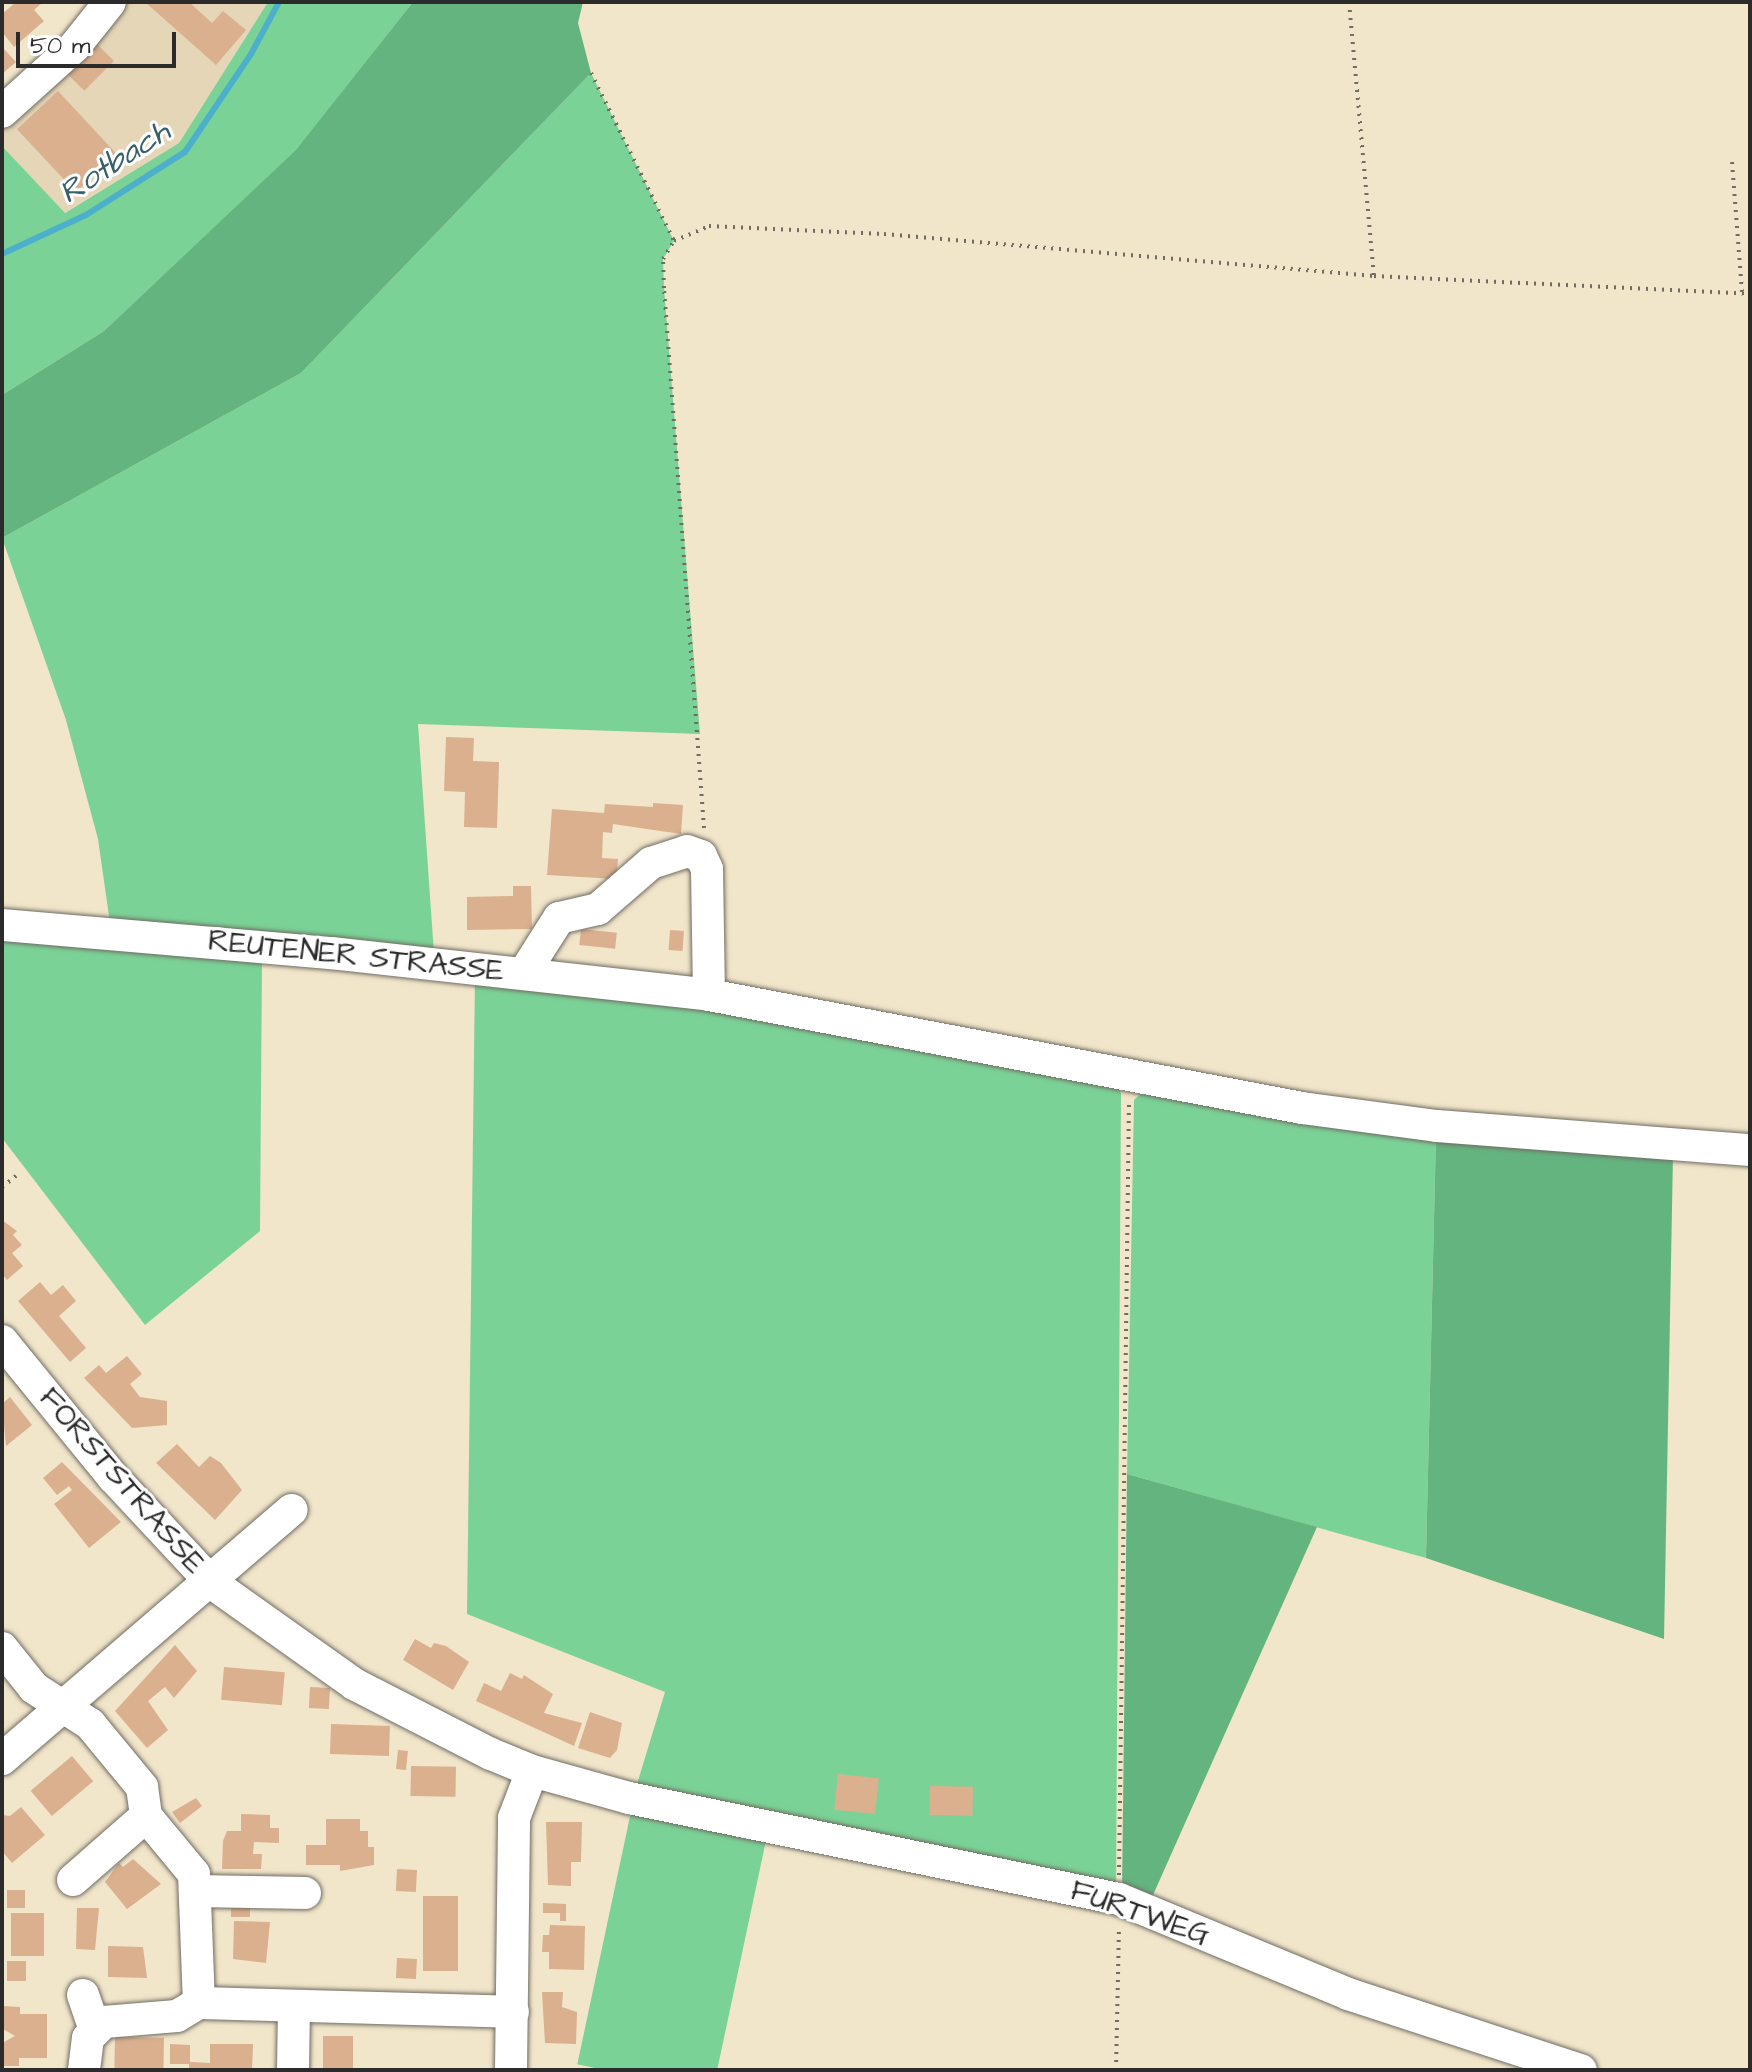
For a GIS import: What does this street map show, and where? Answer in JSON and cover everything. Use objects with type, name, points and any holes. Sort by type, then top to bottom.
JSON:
[{"type":"street","points":[[2,112],[65,57],[110,2]]},
{"type":"street","points":[[524,973],[559,918],[598,909],[621,885],[672,852],[701,856],[709,886],[709,995]]},
{"type":"street","name":"REUTENER STRASSE","points":[[2,925],[524,973],[709,995],[1302,1108],[1437,1126],[1750,1150]]},
{"type":"street","name":"FORSTSTRASSE","points":[[2,1341],[113,1477],[212,1583],[354,1684],[532,1771],[637,1799]]},
{"type":"street","points":[[212,1583],[292,1510]]},
{"type":"street","name":"FORSTSTRASSE","points":[[2,1759],[212,1583]]},
{"type":"street","points":[[2,1648],[34,1688],[90,1724],[142,1787],[146,1816],[194,1874],[198,1891],[199,2003]]},
{"type":"street","points":[[511,2070],[514,1818],[532,1771]]},
{"type":"street","name":"FURTWEG","points":[[637,1799],[1119,1899],[1348,1994],[1581,2070]]},
{"type":"street","points":[[73,1880],[146,1816]]},
{"type":"street","points":[[198,1891],[305,1893]]},
{"type":"street","points":[[83,1995],[95,2029]]},
{"type":"street","points":[[84,2070],[84,2050],[95,2029],[116,2018],[177,2016],[199,2003],[513,2012]]},
{"type":"street","points":[[293,2070],[294,2006]]},
{"type":"path","points":[[1349,2],[1374,276]]},
{"type":"path","points":[[591,73],[674,241]]},
{"type":"path","points":[[1732,162],[1742,293]]},
{"type":"path","points":[[701,856],[700,734],[664,288],[663,259],[674,241],[709,226],[884,234],[1374,276],[1750,294]]},
{"type":"path","points":[[1116,2070],[1129,1073]]},
{"type":"path","points":[[2,1187],[16,1176]]},
{"type":"shaded area","points":[[123,2],[268,2],[179,143],[64,213],[2,146],[2,125]]},
{"type":"green space","points":[[268,2],[413,2],[297,150],[104,331],[2,395],[2,146],[65,213],[179,143]]},
{"type":"green space","points":[[413,2],[583,2],[578,23],[591,73],[301,373],[2,538],[2,395],[104,331],[296,150]]},
{"type":"green space","points":[[591,73],[674,241],[663,259],[664,288],[700,734],[418,724],[434,954],[110,923],[98,839],[66,720],[2,538],[301,373]]},
{"type":"green space","points":[[2,935],[262,957],[260,1231],[145,1325],[2,1138]]},
{"type":"green space","points":[[475,976],[708,1005],[1114,1081],[1121,1093],[1116,1891],[634,1794],[665,1692],[467,1614]]},
{"type":"green space","points":[[1148,1087],[1436,1134],[1426,1558],[1127,1474],[1134,1100]]},
{"type":"green space","points":[[1436,1134],[1673,1154],[1664,1639],[1426,1558]]},
{"type":"green space","points":[[1127,1474],[1317,1527],[1149,1904],[1122,1892]]},
{"type":"green space","points":[[632,1807],[767,1836],[717,2070],[604,2070],[577,2064]]},
{"type":"building","points":[[16,2],[43,2],[34,10],[44,21],[14,47],[2,32],[2,14]]},
{"type":"building","points":[[145,2],[189,2],[212,23],[223,11],[246,30],[216,65]]},
{"type":"building","points":[[97,44],[114,61],[84,91],[67,74]]},
{"type":"building","points":[[4,49],[16,62],[2,74],[2,51]]},
{"type":"building","points":[[58,91],[117,154],[76,192],[17,129]]},
{"type":"building","points":[[446,737],[474,738],[473,761],[499,762],[497,828],[464,827],[465,792],[444,791]]},
{"type":"building","points":[[653,803],[683,805],[681,834],[613,824],[612,833],[603,832],[602,858],[618,859],[616,879],[547,875],[552,809],[604,813],[605,804],[653,807]]},
{"type":"building","points":[[513,886],[531,886],[532,929],[467,930],[467,897],[513,896]]},
{"type":"building","points":[[581,929],[617,933],[615,949],[579,945]]},
{"type":"building","points":[[670,930],[684,931],[683,951],[669,950]]},
{"type":"building","points":[[2,1220],[17,1231],[13,1235],[22,1245],[12,1253],[23,1266],[7,1280],[2,1274]]},
{"type":"building","points":[[40,1282],[51,1295],[63,1285],[76,1301],[59,1316],[86,1348],[70,1362],[18,1301]]},
{"type":"building","points":[[127,1356],[142,1374],[130,1384],[140,1397],[167,1401],[167,1425],[132,1428],[84,1378],[99,1365],[106,1373]]},
{"type":"building","points":[[10,1397],[32,1425],[6,1446],[2,1404]]},
{"type":"building","points":[[177,1444],[199,1467],[210,1456],[221,1463],[242,1490],[215,1520],[156,1463]]},
{"type":"building","points":[[62,1462],[121,1522],[89,1548],[54,1504],[72,1490],[69,1486],[57,1495],[43,1478]]},
{"type":"building","points":[[415,1639],[431,1648],[434,1643],[446,1646],[469,1662],[453,1690],[403,1660]]},
{"type":"building","points":[[175,1645],[197,1671],[174,1698],[165,1687],[148,1701],[168,1730],[147,1748],[115,1711]]},
{"type":"building","points":[[224,1667],[285,1672],[282,1705],[221,1700]]},
{"type":"building","points":[[510,1673],[522,1679],[524,1675],[553,1694],[544,1713],[582,1723],[574,1746],[476,1701],[484,1683],[501,1691]]},
{"type":"building","points":[[310,1687],[330,1688],[329,1709],[309,1708]]},
{"type":"building","points":[[590,1712],[622,1723],[617,1750],[610,1758],[578,1748]]},
{"type":"building","points":[[331,1724],[390,1726],[389,1756],[330,1754]]},
{"type":"building","points":[[398,1750],[408,1751],[406,1770],[396,1769]]},
{"type":"building","points":[[72,1756],[93,1781],[52,1816],[31,1791]]},
{"type":"building","points":[[411,1766],[456,1767],[455,1797],[410,1796]]},
{"type":"building","points":[[838,1774],[879,1778],[875,1814],[834,1810]]},
{"type":"building","points":[[930,1786],[973,1787],[972,1816],[929,1815]]},
{"type":"building","points":[[196,1798],[202,1806],[180,1823],[172,1812]]},
{"type":"building","points":[[21,1807],[45,1835],[12,1863],[2,1851],[2,1815],[10,1816]]},
{"type":"building","points":[[241,1814],[270,1815],[270,1828],[279,1828],[279,1843],[254,1842],[253,1854],[262,1854],[261,1869],[222,1869],[223,1841],[227,1831],[241,1831]]},
{"type":"building","points":[[326,1819],[360,1819],[360,1831],[368,1831],[368,1847],[374,1847],[374,1865],[340,1871],[340,1865],[306,1865],[306,1845],[326,1845]]},
{"type":"building","points":[[546,1822],[582,1822],[581,1862],[571,1862],[571,1886],[548,1885]]},
{"type":"building","points":[[133,1859],[161,1884],[127,1909],[105,1882],[119,1863],[123,1867]]},
{"type":"building","points":[[397,1869],[417,1870],[416,1892],[396,1891]]},
{"type":"building","points":[[7,1890],[25,1890],[25,1908],[7,1908]]},
{"type":"building","points":[[423,1896],[458,1896],[458,1971],[423,1971]]},
{"type":"building","points":[[231,1897],[250,1897],[250,1917],[231,1917]]},
{"type":"building","points":[[543,1903],[566,1904],[566,1921],[560,1921],[560,1913],[543,1913]]},
{"type":"building","points":[[77,1908],[99,1908],[95,1950],[76,1949]]},
{"type":"building","points":[[11,1913],[44,1913],[44,1956],[11,1956]]},
{"type":"building","points":[[234,1921],[270,1922],[266,1963],[233,1959]]},
{"type":"building","points":[[550,1925],[585,1926],[584,1970],[549,1969],[549,1952],[542,1952],[543,1935],[549,1935]]},
{"type":"building","points":[[108,1946],[143,1947],[147,1978],[108,1977]]},
{"type":"building","points":[[397,1958],[417,1959],[416,1979],[396,1978]]},
{"type":"building","points":[[7,1961],[26,1961],[26,1981],[7,1981]]},
{"type":"building","points":[[542,1992],[563,1992],[562,2007],[577,2012],[576,2044],[545,2043]]},
{"type":"building","points":[[3,2006],[20,2007],[20,2014],[47,2014],[47,2058],[19,2058],[19,2066],[4,2066],[4,2042],[15,2036],[3,2029]]},
{"type":"building","points":[[323,2036],[353,2036],[353,2070],[323,2070]]},
{"type":"building","points":[[115,2037],[164,2038],[163,2070],[114,2070]]},
{"type":"building","points":[[170,2044],[190,2045],[190,2062],[210,2063],[210,2044],[253,2044],[252,2070],[189,2070],[189,2064],[170,2064]]},
{"type":"waterway","name":"Rotbach","points":[[2,254],[86,215],[185,152],[251,54],[279,2]]}]
